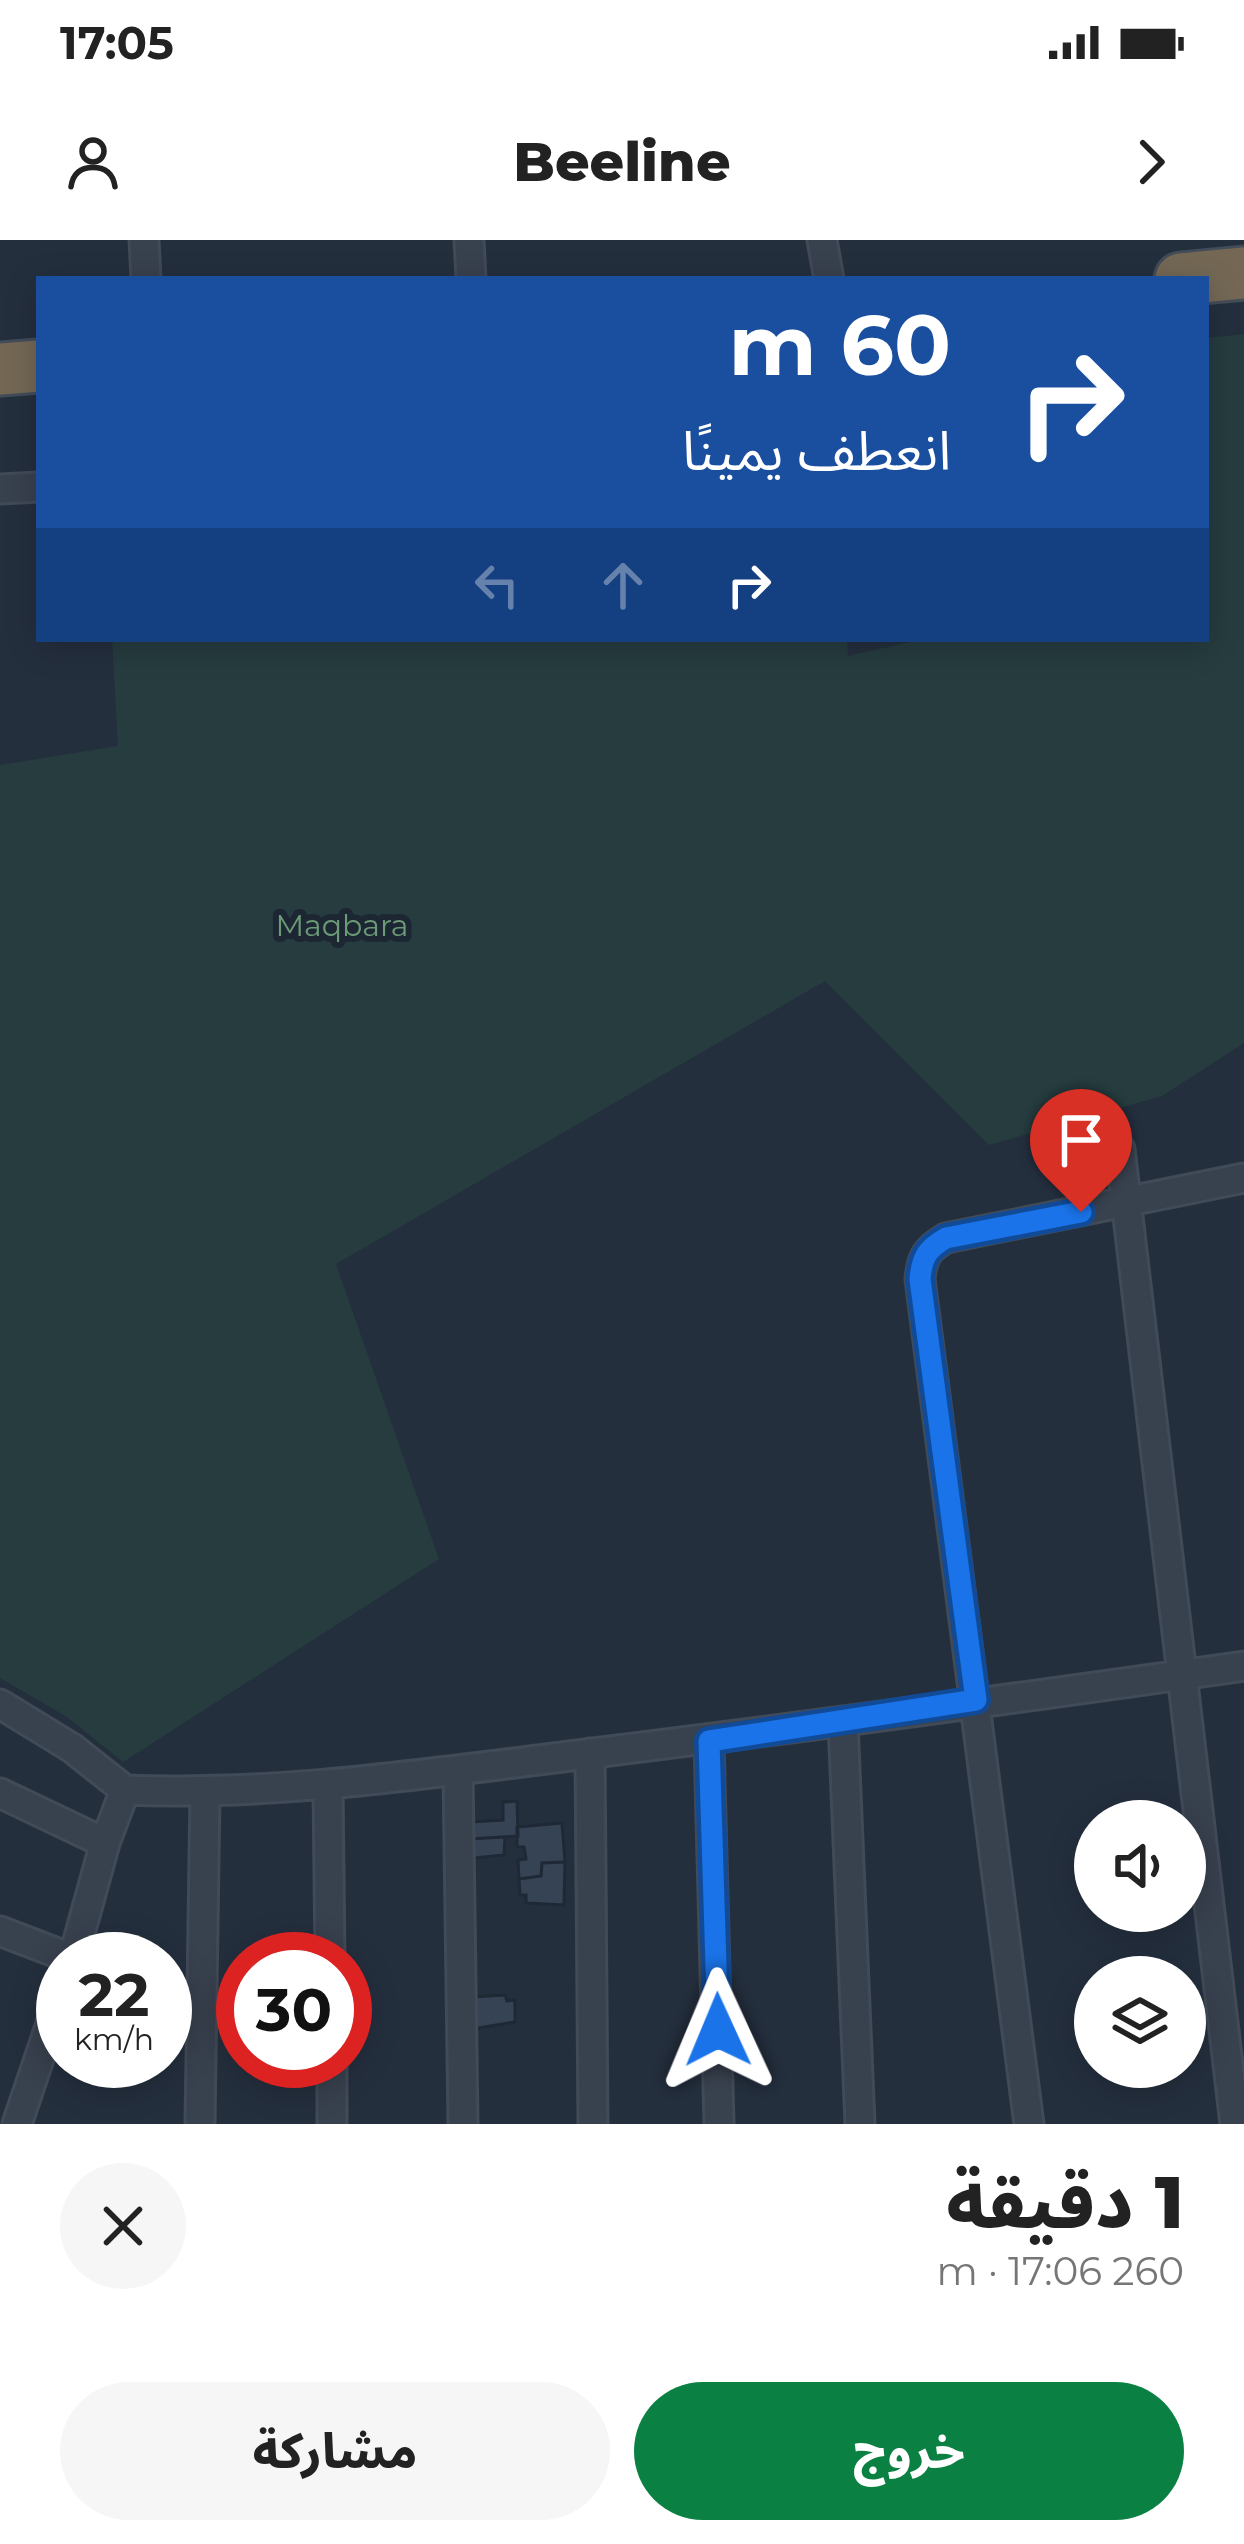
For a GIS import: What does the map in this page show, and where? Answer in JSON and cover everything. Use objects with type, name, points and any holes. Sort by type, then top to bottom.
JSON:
[{"type":"highway","points":[[1208,276],[1244,272]]},
{"type":"highway","points":[[0,369],[36,366]]},
{"type":"street","points":[[144,240],[146,276]]},
{"type":"street","points":[[469,240],[471,276]]},
{"type":"street","points":[[822,240],[828,276]]},
{"type":"street","points":[[0,489],[36,487]]},
{"type":"street","points":[[1120,1148],[1235,2124]]},
{"type":"street","points":[[1029,2124],[920,1279],[922,1258],[946,1238],[1244,1178]]},
{"type":"street","points":[[0,1704],[72,1748],[124,1790],[205,1793],[328,1787],[709,1741],[1244,1666]]},
{"type":"street","points":[[843,1722],[860,2124]]},
{"type":"street","points":[[709,1741],[719,2124]]},
{"type":"street","points":[[590,1754],[593,2124]]},
{"type":"street","points":[[458,1771],[463,2124]]},
{"type":"street","points":[[328,1787],[330,1932]]},
{"type":"street","points":[[80,1932],[124,1790]]},
{"type":"street","points":[[0,1793],[104,1843]]},
{"type":"street","points":[[200,2124],[205,1793]]},
{"type":"street","points":[[0,1931],[36,1945]]},
{"type":"street","points":[[13,2113],[36,2056]]},
{"type":"street","points":[[332,2088],[332,2124]]},
{"type":"green space","name":"Maqbara","points":[[1244,334],[1244,1043],[1162,1096],[989,1145],[825,981],[336,1264],[439,1559],[123,1762],[67,1717],[0,1678],[0,765],[118,746],[112,642],[847,642],[848,656],[911,642],[1209,642],[1209,338]]},
{"type":"building","points":[[517,1801],[518,1836],[469,1839],[468,1822],[503,1820],[503,1802]]},
{"type":"building","points":[[562,1823],[565,1862],[542,1863],[541,1876],[519,1879],[518,1860],[526,1859],[524,1847],[517,1847],[517,1827]]},
{"type":"building","points":[[505,1837],[504,1855],[465,1859],[469,1839]]},
{"type":"building","points":[[565,1862],[564,1905],[526,1903],[519,1879],[541,1876],[542,1863]]},
{"type":"building","points":[[505,1995],[507,2001],[515,2000],[515,2022],[466,2030],[472,1997]]},
{"type":"route","points":[[718,2030],[709,1741],[976,1700],[920,1279],[922,1258],[946,1238],[1081,1212]]}]
